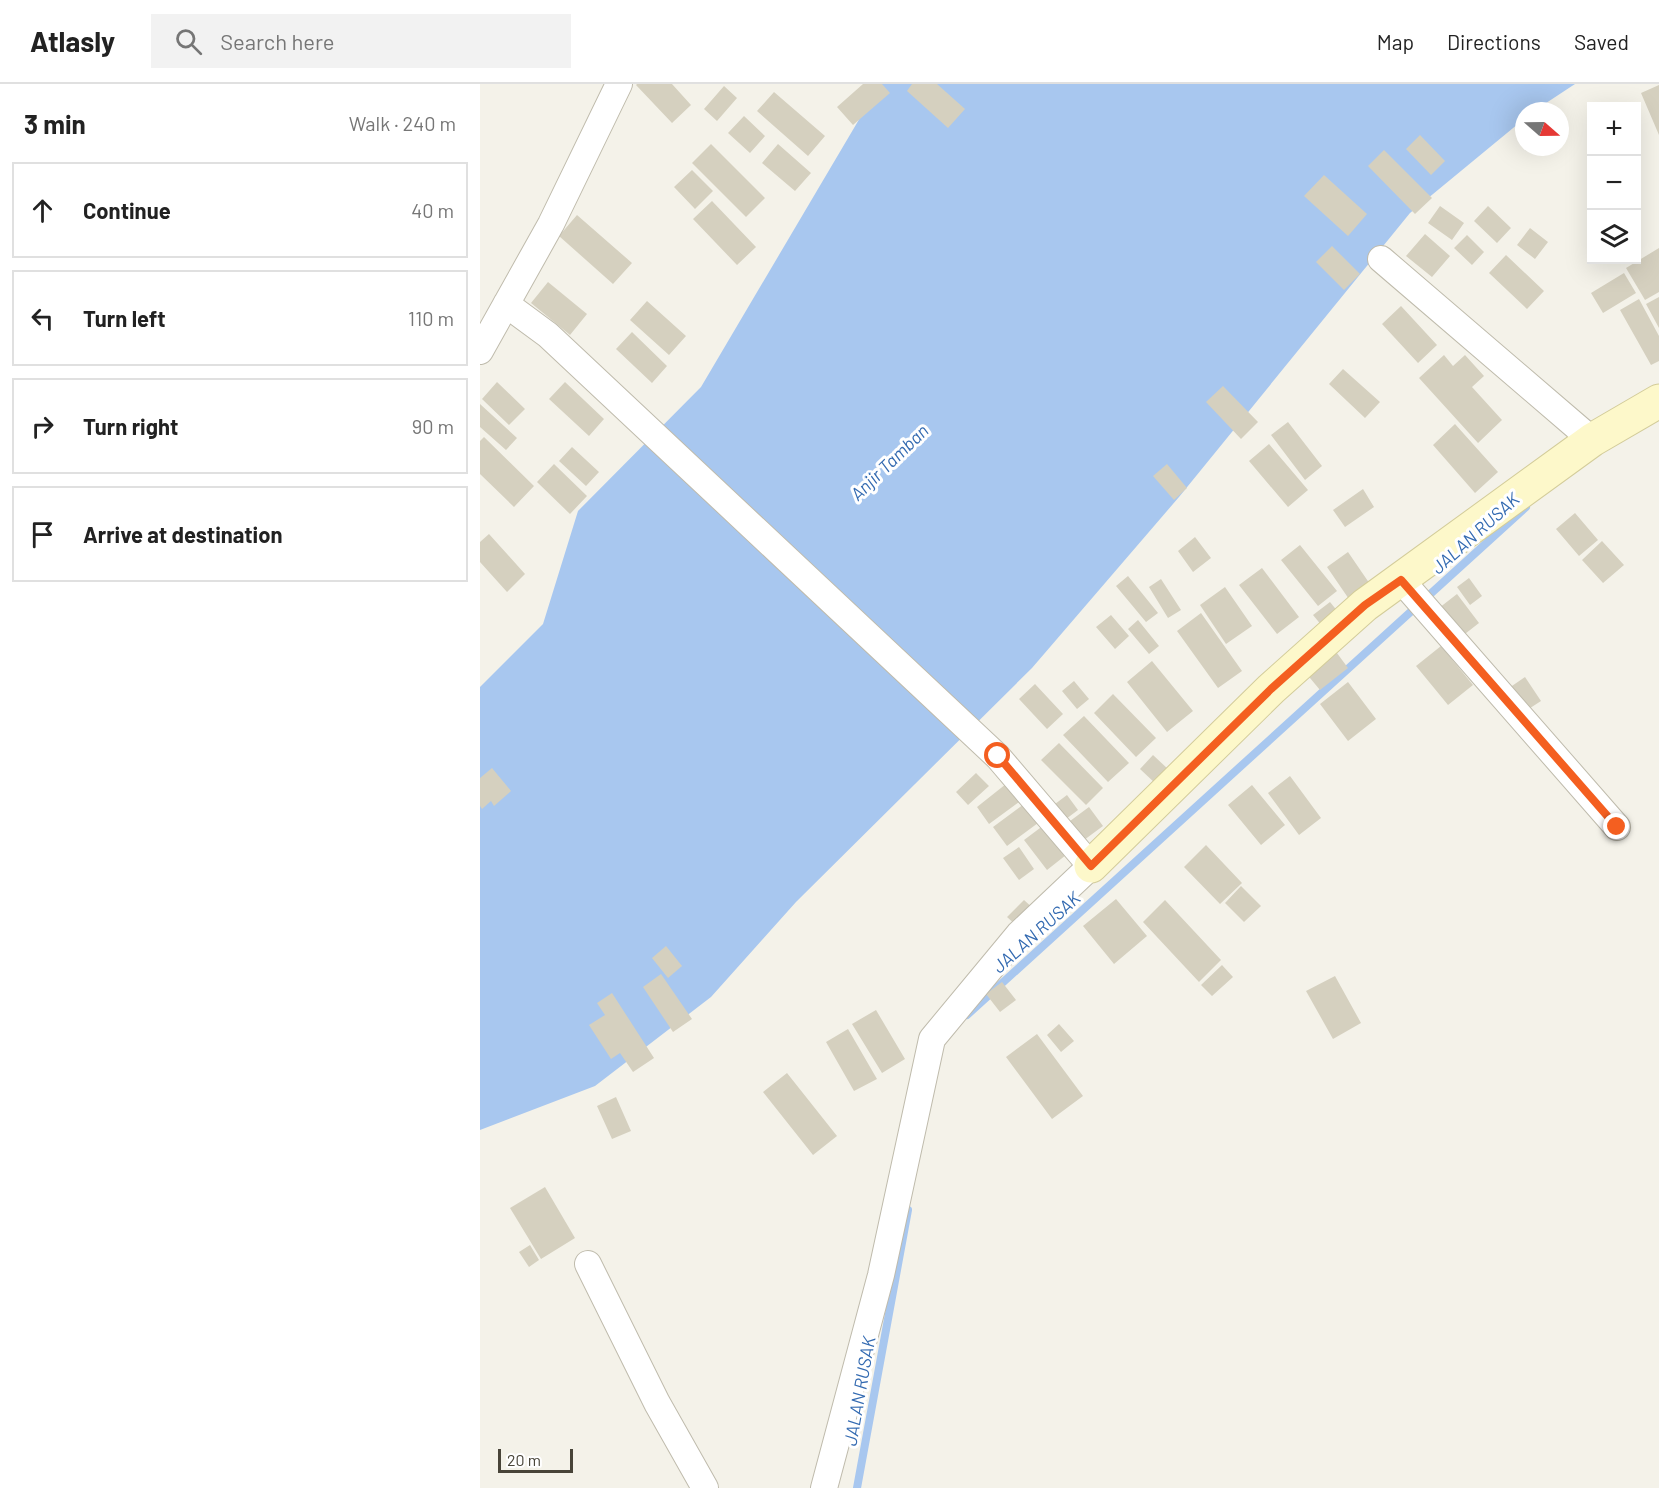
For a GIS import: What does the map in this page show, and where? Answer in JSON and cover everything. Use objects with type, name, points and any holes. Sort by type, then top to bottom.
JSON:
[{"type":"street","points":[[480,351],[550,224],[619,84]]},
{"type":"street","points":[[1381,259],[1592,440]]},
{"type":"street","points":[[506,303],[548,335],[998,756],[1091,866]]},
{"type":"street","points":[[824,1488],[880,1275],[932,1039],[1019,934],[1271,689],[1365,605],[1592,440],[1659,401]]},
{"type":"street","points":[[1401,580],[1617,827]]},
{"type":"street","points":[[588,1264],[657,1403],[705,1488]]},
{"type":"water","name":"Anjir Tamban","points":[[880,84],[1575,84],[1548,102],[1515,102],[1515,126],[1410,213],[1179,497],[1032,668],[796,902],[711,997],[595,1086],[480,1130],[480,687],[543,624],[578,511],[701,387]]},
{"type":"building","points":[[637,84],[672,84],[691,105],[672,123]]},
{"type":"building","points":[[863,84],[882,84],[890,93],[853,125],[837,107]]},
{"type":"building","points":[[912,84],[937,84],[965,109],[948,128],[907,91]]},
{"type":"building","points":[[1659,85],[1659,135],[1641,93]]},
{"type":"building","points":[[724,86],[737,98],[717,121],[704,109]]},
{"type":"building","points":[[774,92],[825,136],[808,156],[757,111]]},
{"type":"building","points":[[744,116],[765,136],[750,153],[728,133]]},
{"type":"building","points":[[1420,135],[1445,161],[1431,175],[1406,149]]},
{"type":"building","points":[[711,144],[765,198],[746,217],[692,163]]},
{"type":"building","points":[[778,144],[811,173],[795,191],[762,163]]},
{"type":"building","points":[[1384,150],[1432,198],[1415,214],[1368,166]]},
{"type":"building","points":[[692,170],[713,191],[695,209],[674,187]]},
{"type":"building","points":[[1324,175],[1367,214],[1348,236],[1304,196]]},
{"type":"building","points":[[712,201],[756,247],[737,265],[693,219]]},
{"type":"building","points":[[1440,206],[1464,223],[1452,240],[1428,223]]},
{"type":"building","points":[[1488,206],[1511,228],[1497,243],[1474,221]]},
{"type":"building","points":[[577,215],[632,263],[613,284],[559,236]]},
{"type":"building","points":[[1530,228],[1548,242],[1535,259],[1517,245]]},
{"type":"building","points":[[1425,234],[1450,256],[1432,277],[1406,256]]},
{"type":"building","points":[[1467,235],[1484,252],[1472,265],[1454,248]]},
{"type":"building","points":[[1332,246],[1360,274],[1344,290],[1316,262]]},
{"type":"building","points":[[1659,248],[1659,292],[1645,300],[1626,268],[1633,264],[1641,264],[1641,259]]},
{"type":"building","points":[[1506,255],[1544,291],[1527,309],[1489,273]]},
{"type":"building","points":[[1624,273],[1636,293],[1603,313],[1591,293]]},
{"type":"building","points":[[548,282],[587,314],[570,335],[531,303]]},
{"type":"building","points":[[1659,297],[1659,328],[1646,304]]},
{"type":"building","points":[[1639,299],[1659,336],[1659,361],[1651,365],[1620,310]]},
{"type":"building","points":[[647,301],[686,336],[669,355],[630,320]]},
{"type":"building","points":[[1401,306],[1437,345],[1418,363],[1382,324]]},
{"type":"building","points":[[632,332],[667,366],[652,383],[616,349]]},
{"type":"building","points":[[1444,355],[1453,366],[1465,355],[1484,376],[1472,387],[1502,420],[1478,443],[1419,378]]},
{"type":"building","points":[[1343,369],[1380,402],[1365,418],[1329,384]]},
{"type":"building","points":[[497,382],[525,409],[509,425],[482,399]]},
{"type":"building","points":[[565,382],[604,419],[589,436],[549,399]]},
{"type":"building","points":[[1223,386],[1258,422],[1241,439],[1206,402]]},
{"type":"building","points":[[480,404],[517,438],[506,450],[480,427]]},
{"type":"building","points":[[1288,422],[1322,466],[1305,480],[1271,435]]},
{"type":"building","points":[[1455,424],[1498,472],[1475,493],[1433,445]]},
{"type":"building","points":[[484,437],[534,486],[514,507],[480,474],[480,441]]},
{"type":"building","points":[[1269,444],[1308,490],[1288,507],[1249,461]]},
{"type":"building","points":[[572,447],[599,472],[586,486],[559,461]]},
{"type":"building","points":[[554,464],[587,496],[570,514],[537,482]]},
{"type":"building","points":[[1167,464],[1187,488],[1174,500],[1153,476]]},
{"type":"building","points":[[1363,489],[1374,507],[1345,527],[1333,510]]},
{"type":"building","points":[[1575,513],[1598,540],[1579,556],[1556,529]]},
{"type":"building","points":[[489,534],[525,574],[507,592],[480,562],[480,542]]},
{"type":"building","points":[[1195,537],[1211,558],[1193,572],[1178,551]]},
{"type":"building","points":[[1602,541],[1624,565],[1603,583],[1582,560]]},
{"type":"building","points":[[1300,545],[1337,591],[1318,606],[1281,560]]},
{"type":"building","points":[[1348,552],[1374,590],[1353,605],[1327,567]]},
{"type":"building","points":[[1262,568],[1299,617],[1277,634],[1239,585]]},
{"type":"building","points":[[1128,576],[1158,613],[1146,622],[1116,586]]},
{"type":"building","points":[[1469,578],[1482,596],[1470,605],[1457,587]]},
{"type":"building","points":[[1161,579],[1181,610],[1168,618],[1149,587]]},
{"type":"building","points":[[1225,587],[1252,626],[1226,644],[1200,605]]},
{"type":"building","points":[[1457,594],[1479,623],[1461,637],[1439,608]]},
{"type":"building","points":[[1330,602],[1343,618],[1327,632],[1313,615]]},
{"type":"building","points":[[1201,613],[1242,671],[1218,688],[1177,631]]},
{"type":"building","points":[[1111,615],[1129,636],[1115,649],[1096,627]]},
{"type":"building","points":[[1138,620],[1159,646],[1149,654],[1128,629]]},
{"type":"building","points":[[1441,646],[1473,685],[1448,705],[1416,666]]},
{"type":"building","points":[[1334,649],[1348,668],[1320,690],[1305,672]]},
{"type":"building","points":[[1152,661],[1193,711],[1167,732],[1127,682]]},
{"type":"building","points":[[1525,677],[1541,701],[1524,712],[1509,688]]},
{"type":"building","points":[[1074,681],[1089,699],[1077,709],[1062,691]]},
{"type":"building","points":[[1348,682],[1376,719],[1348,741],[1320,704]]},
{"type":"building","points":[[1035,684],[1063,714],[1047,729],[1019,699]]},
{"type":"building","points":[[1113,694],[1156,738],[1136,757],[1094,713]]},
{"type":"building","points":[[1084,716],[1129,763],[1108,782],[1063,735]]},
{"type":"building","points":[[1059,743],[1103,788],[1086,805],[1041,760]]},
{"type":"building","points":[[1153,755],[1169,770],[1156,784],[1140,769]]},
{"type":"building","points":[[492,768],[511,791],[494,806],[491,801],[482,809],[480,806],[480,778]]},
{"type":"building","points":[[976,773],[989,786],[968,805],[956,792]]},
{"type":"building","points":[[1290,776],[1321,818],[1299,835],[1268,793]]},
{"type":"building","points":[[1006,784],[1019,802],[989,824],[977,807]]},
{"type":"building","points":[[1252,785],[1285,825],[1261,845],[1228,805]]},
{"type":"building","points":[[1067,795],[1078,810],[1066,819],[1055,804]]},
{"type":"building","points":[[1024,804],[1038,823],[1007,846],[993,827]]},
{"type":"building","points":[[1089,807],[1103,826],[1080,843],[1066,824]]},
{"type":"building","points":[[1044,825],[1066,855],[1047,870],[1024,840]]},
{"type":"building","points":[[1206,845],[1242,883],[1220,904],[1184,867]]},
{"type":"building","points":[[1019,847],[1034,869],[1019,880],[1003,858]]},
{"type":"building","points":[[1241,886],[1261,906],[1244,922],[1225,903]]},
{"type":"building","points":[[1116,899],[1147,936],[1114,964],[1083,926]]},
{"type":"building","points":[[1024,900],[1036,911],[1019,928],[1007,917]]},
{"type":"building","points":[[1165,900],[1221,960],[1199,982],[1143,922]]},
{"type":"building","points":[[666,946],[682,966],[668,978],[652,958]]},
{"type":"building","points":[[1222,965],[1233,977],[1212,996],[1201,985]]},
{"type":"building","points":[[661,974],[692,1019],[673,1032],[643,987]]},
{"type":"building","points":[[1335,976],[1361,1023],[1333,1039],[1306,991]]},
{"type":"building","points":[[1002,982],[1016,1000],[1000,1012],[986,994]]},
{"type":"building","points":[[612,993],[654,1058],[633,1072],[620,1053],[611,1059],[589,1025],[605,1015],[597,1003]]},
{"type":"building","points":[[876,1010],[905,1059],[882,1073],[852,1024]]},
{"type":"building","points":[[1059,1024],[1074,1041],[1061,1052],[1047,1035]]},
{"type":"building","points":[[848,1029],[877,1079],[854,1091],[826,1042]]},
{"type":"building","points":[[1037,1034],[1083,1096],[1052,1119],[1006,1057]]},
{"type":"building","points":[[787,1073],[837,1136],[813,1155],[763,1092]]},
{"type":"building","points":[[616,1097],[631,1131],[612,1139],[597,1106]]},
{"type":"building","points":[[545,1187],[575,1238],[541,1259],[510,1208]]},
{"type":"building","points":[[530,1245],[539,1260],[529,1267],[519,1252]]},
{"type":"waterway","name":"JALAN RUSAK","points":[[967,1015],[1526,507]]},
{"type":"waterway","name":"JALAN RUSAK","points":[[857,1488],[908,1210]]},
{"type":"route","points":[[998,756],[1091,866],[1271,689],[1365,605],[1401,580],[1617,827]]}]
